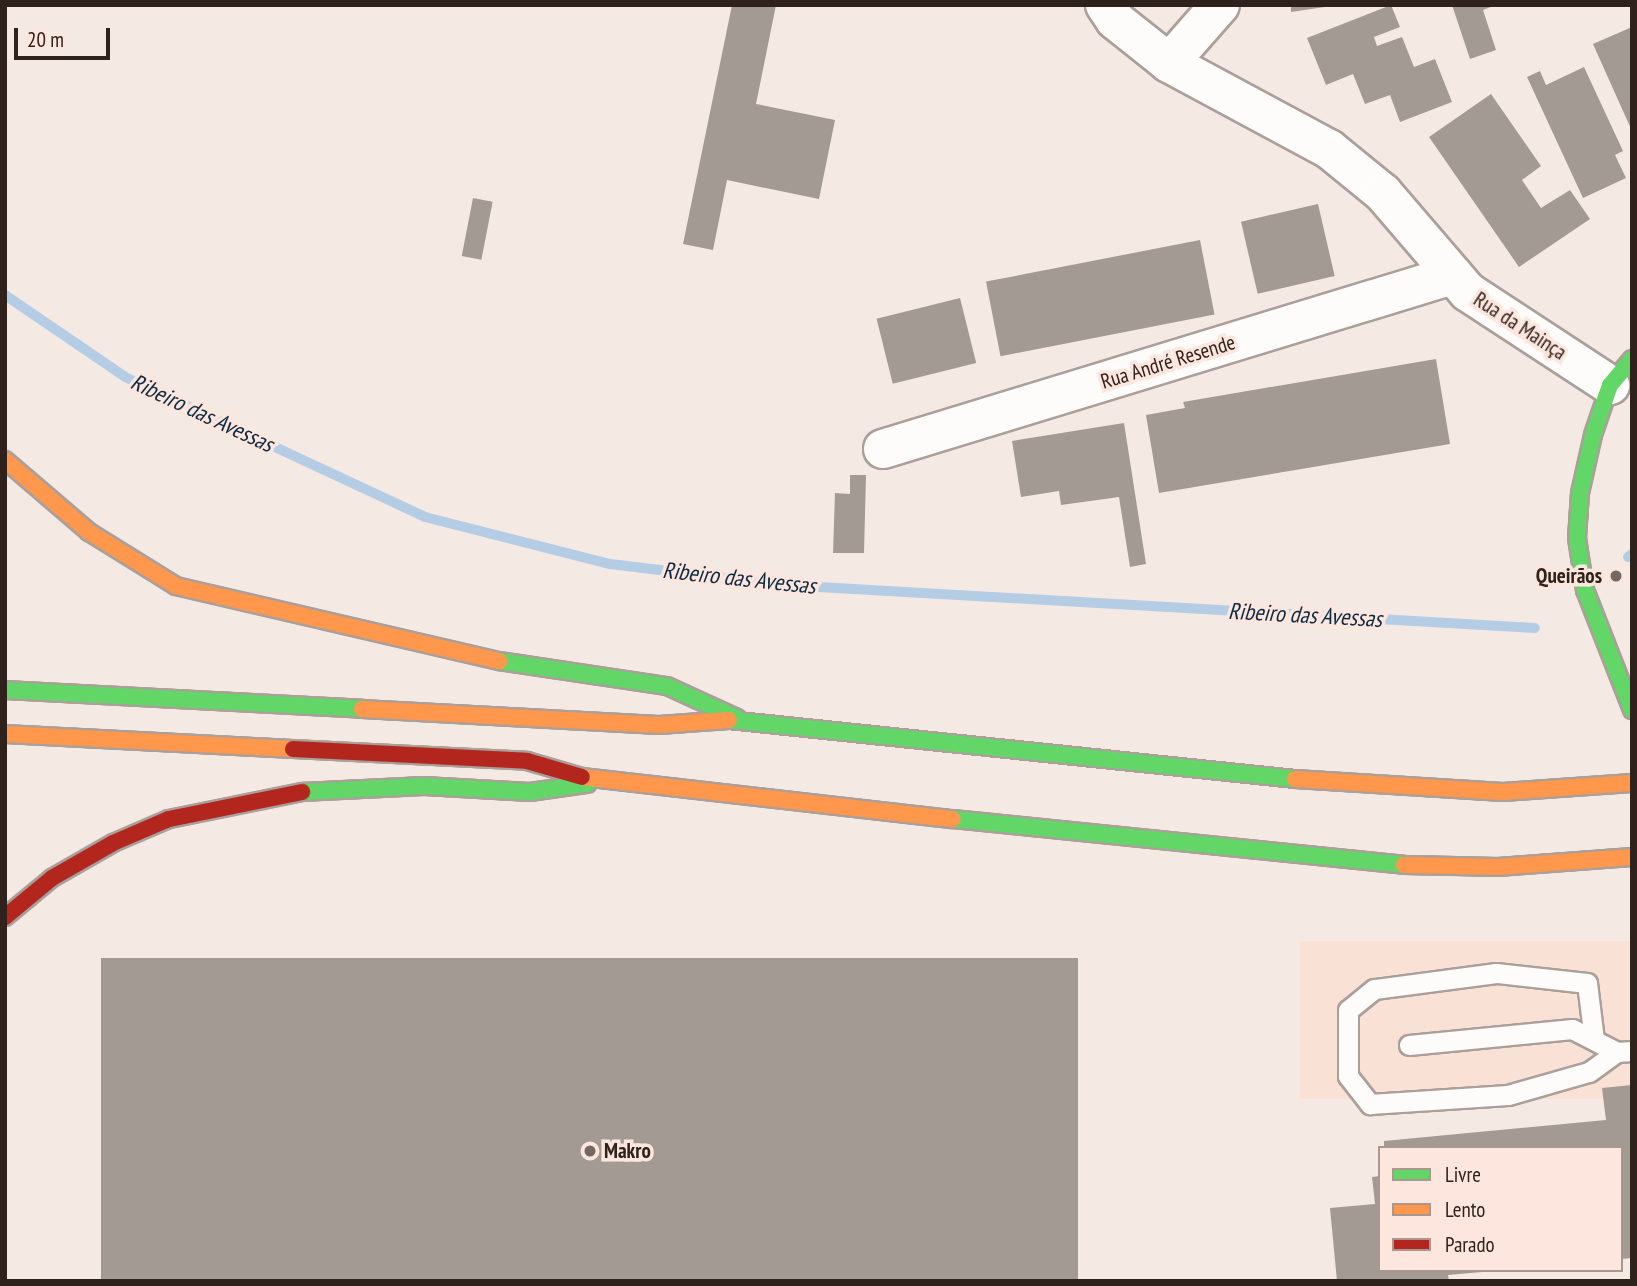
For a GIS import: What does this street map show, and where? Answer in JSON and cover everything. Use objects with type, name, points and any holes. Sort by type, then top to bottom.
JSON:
[{"type":"main road","name":"Rua da Mainça","points":[[1621,372],[1580,493],[1577,538],[1585,590],[1632,710]]},
{"type":"main road","points":[[5,460],[89,533],[176,586],[532,669],[667,686],[739,719]]},
{"type":"main road","points":[[5,690],[659,725],[739,719],[1261,776],[1503,792],[1632,783]]},
{"type":"main road","points":[[5,734],[527,761],[598,782],[1392,865],[1498,867],[1632,857]]},
{"type":"main road","points":[[5,917],[52,878],[113,843],[169,819],[241,802],[311,791],[424,786],[530,792],[598,782]]},
{"type":"street","name":"Rua da Mainça","points":[[1105,5],[1115,20],[1169,63],[1329,149],[1382,193],[1468,292],[1621,372]]},
{"type":"street","points":[[1169,63],[1220,5]]},
{"type":"street","name":"Rua André Resende","points":[[883,449],[1453,275]]},
{"type":"lane","points":[[1594,1040],[1587,983],[1496,973],[1374,989],[1348,1010],[1348,1076],[1370,1104],[1508,1095],[1590,1072],[1624,1052]]},
{"type":"lane","points":[[1409,1045],[1572,1029],[1624,1052]]},
{"type":"shaded area","points":[[1300,941],[1632,941],[1632,1099],[1300,1099]]},
{"type":"building","points":[[732,5],[776,5],[756,104],[835,120],[819,199],[727,180],[713,250],[683,244]]},
{"type":"building","points":[[1291,5],[1325,5],[1325,7],[1291,12]]},
{"type":"building","points":[[1391,5],[1400,27],[1374,37],[1377,46],[1402,37],[1414,67],[1435,59],[1452,102],[1400,122],[1390,95],[1365,104],[1353,74],[1326,85],[1307,38]]},
{"type":"building","points":[[1452,5],[1496,5],[1483,10],[1496,50],[1470,59]]},
{"type":"building","points":[[1632,27],[1632,131],[1593,44]]},
{"type":"building","points":[[1584,67],[1623,151],[1615,155],[1626,178],[1583,198],[1527,77],[1540,71],[1546,85]]},
{"type":"building","points":[[1491,94],[1541,166],[1522,180],[1541,208],[1570,190],[1590,219],[1519,267],[1429,137]]},
{"type":"building","points":[[473,198],[493,202],[481,260],[462,256]]},
{"type":"building","points":[[1318,204],[1335,276],[1258,294],[1241,222]]},
{"type":"building","points":[[1200,240],[1215,315],[1001,356],[986,282]]},
{"type":"building","points":[[960,298],[976,363],[893,384],[877,319]]},
{"type":"building","points":[[1436,359],[1450,444],[1159,493],[1146,415],[1185,408],[1183,402]]},
{"type":"building","points":[[1124,423],[1146,564],[1130,567],[1119,497],[1061,505],[1059,491],[1021,497],[1012,441]]},
{"type":"building","points":[[850,475],[866,475],[864,553],[833,553],[835,493],[850,494]]},
{"type":"building","name":"Makro","points":[[101,958],[1078,958],[1078,1281],[101,1281]]},
{"type":"building","points":[[1632,1085],[1632,1258],[1623,1259],[1623,1146],[1384,1146],[1384,1141],[1606,1120],[1602,1088]]},
{"type":"building","points":[[1378,1176],[1378,1272],[1482,1272],[1448,1275],[1449,1281],[1337,1281],[1330,1208],[1375,1204],[1372,1177]]},
{"type":"waterway","name":"Ribeiro das Avessas","points":[[5,295],[125,377],[425,517],[610,564],[784,585],[1535,628]]},
{"type":"waterway","name":"Ribeiro das Avessas","points":[[1628,557],[1632,554]]},
{"type":"traffic: fast","points":[[1632,359],[1610,385],[1593,435],[1580,493],[1577,538],[1585,590],[1632,710]]},
{"type":"traffic: fast","points":[[499,661],[667,686],[737,718]]},
{"type":"traffic: fast","points":[[5,690],[362,709]]},
{"type":"traffic: fast","points":[[729,720],[1295,779]]},
{"type":"traffic: fast","points":[[302,792],[424,786],[530,792],[587,784]]},
{"type":"traffic: fast","points":[[953,819],[1404,865]]},
{"type":"traffic: slow","points":[[5,460],[89,532],[176,586],[499,661]]},
{"type":"traffic: slow","points":[[362,709],[659,725],[729,720]]},
{"type":"traffic: slow","points":[[5,734],[293,749]]},
{"type":"traffic: slow","points":[[582,777],[953,819]]},
{"type":"traffic: slow","points":[[1295,779],[1503,792],[1632,783]]},
{"type":"traffic: slow","points":[[1404,865],[1498,867],[1632,857]]},
{"type":"traffic: jam","points":[[293,749],[527,761],[582,777]]},
{"type":"traffic: jam","points":[[5,917],[52,878],[113,843],[169,819],[302,792]]},
{"type":"place","name":"Queirãos","points":[[1616,576]]},
{"type":"place","name":"Makro","points":[[590,1151]]}]
